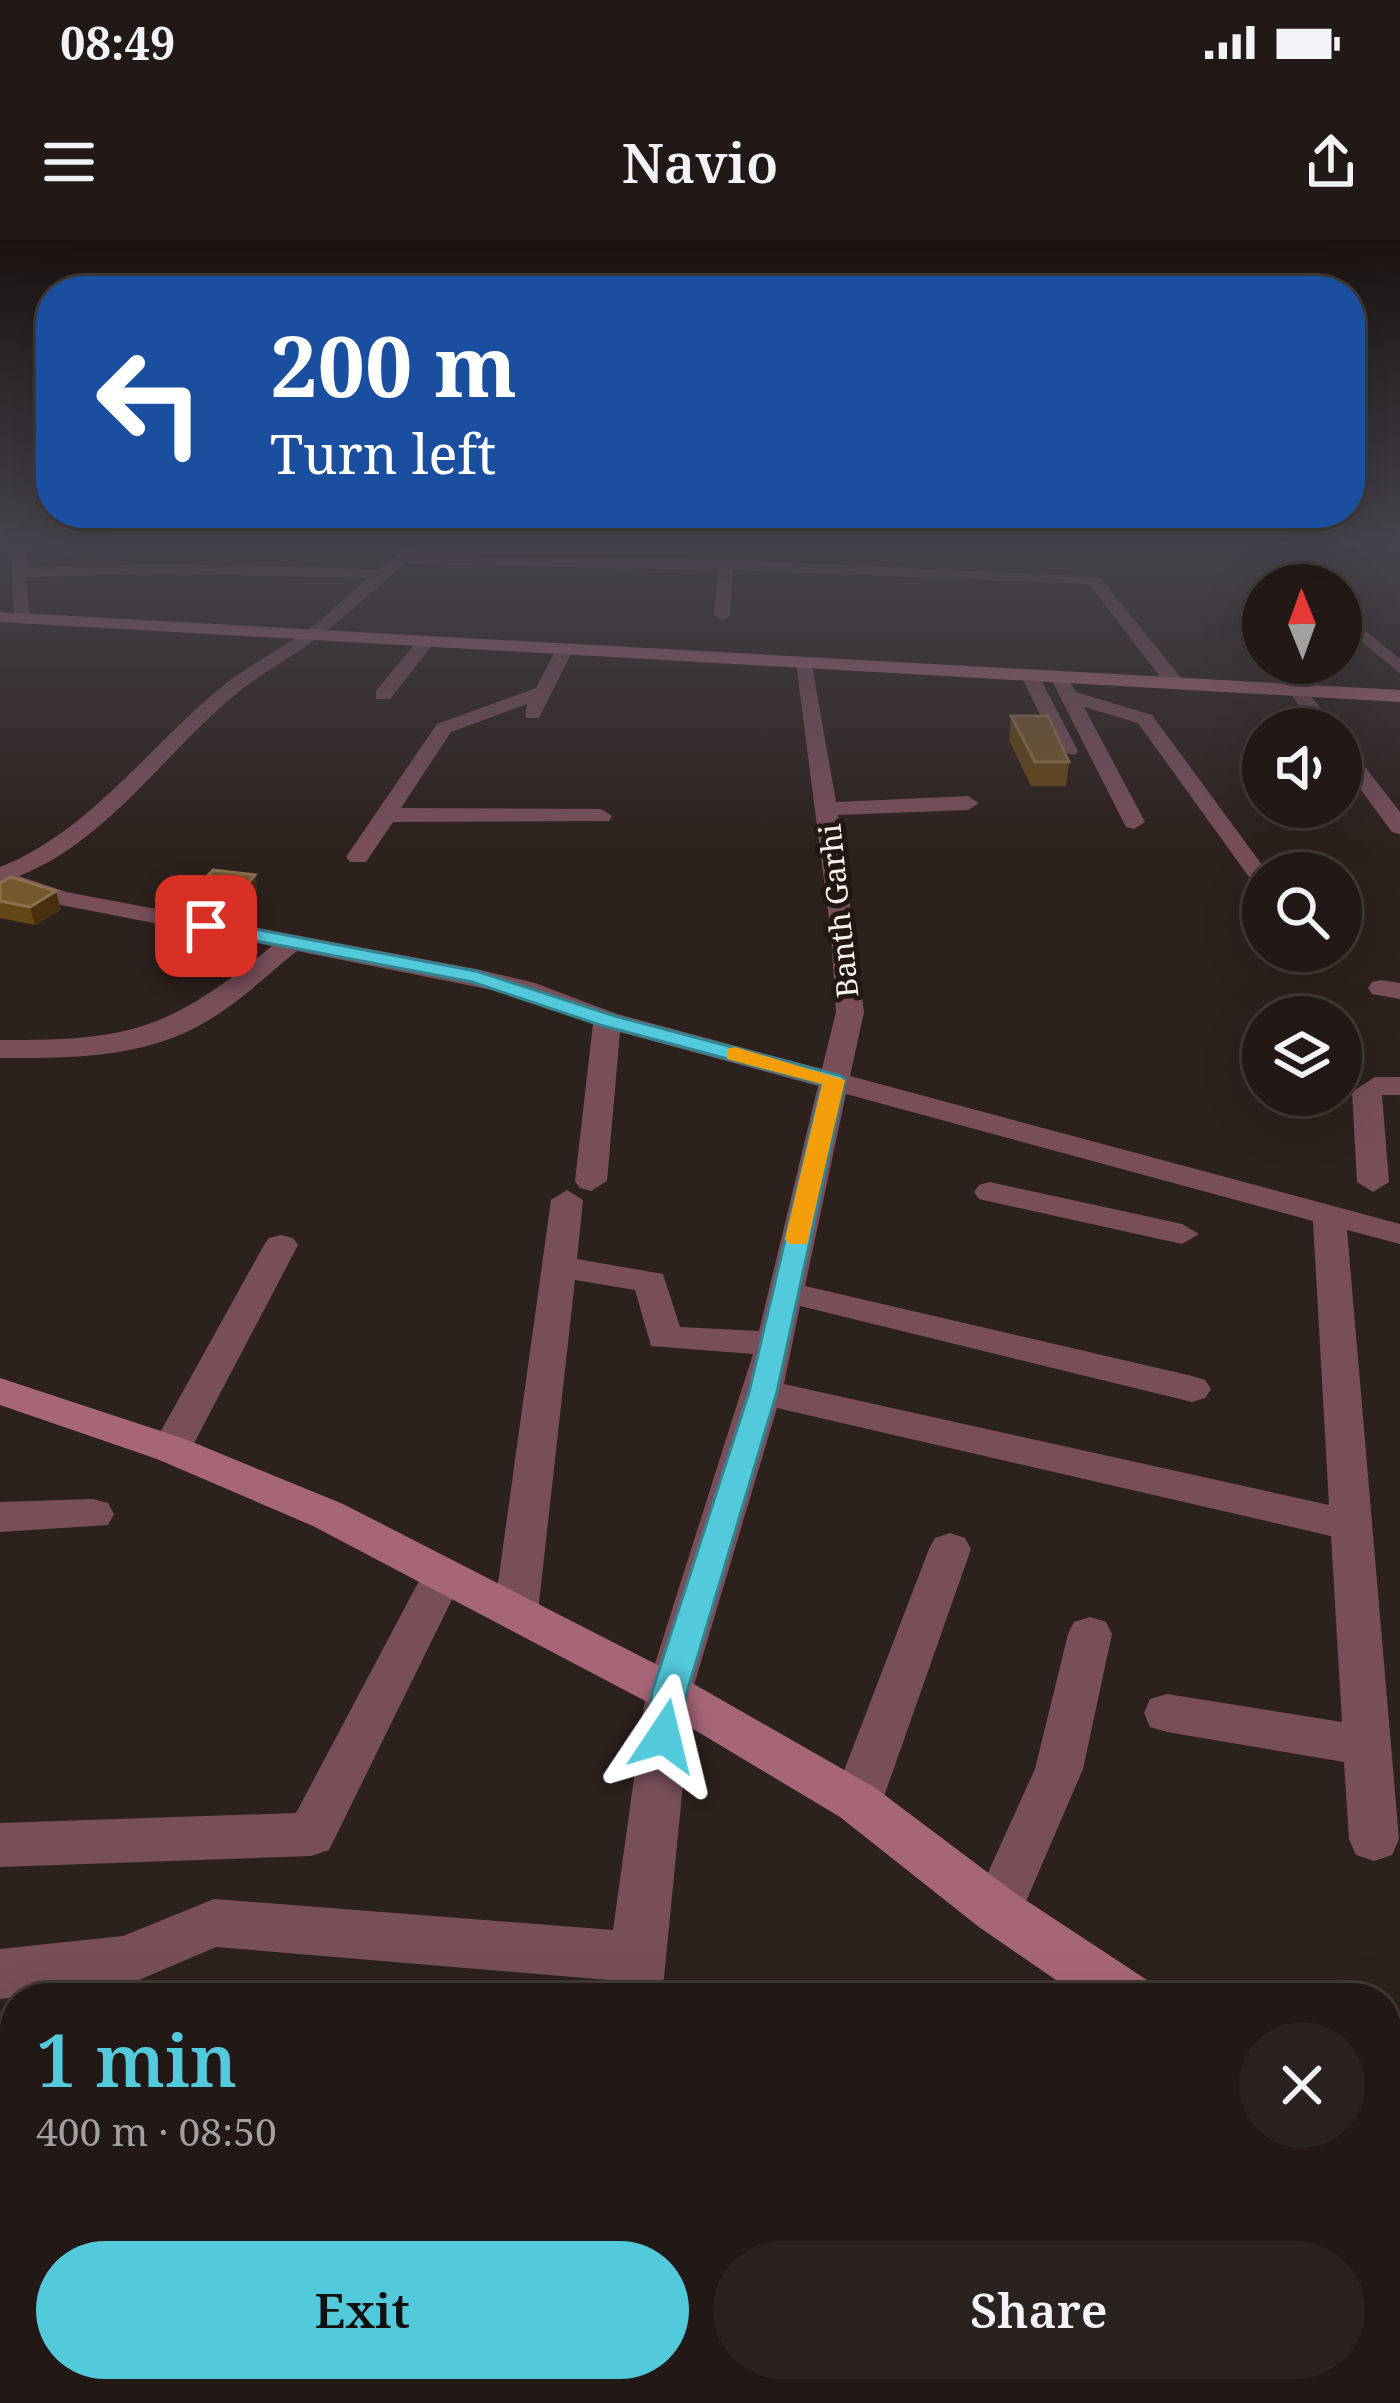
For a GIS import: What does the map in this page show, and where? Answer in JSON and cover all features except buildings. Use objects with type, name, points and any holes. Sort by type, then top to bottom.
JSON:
[{"type":"street","points":[[0,876],[44,858],[72,837],[230,689],[292,646]]},
{"type":"street","points":[[383,695],[422,646]]},
{"type":"street","points":[[457,646],[1030,676],[1145,718],[1242,852]]},
{"type":"street","points":[[1146,646],[1175,683]]},
{"type":"street","points":[[1375,646],[1400,668]]},
{"type":"street","points":[[527,723],[562,652]]},
{"type":"street","name":"Banth Garhi","points":[[635,1977],[670,1692],[763,1392],[850,1012],[806,663]]},
{"type":"street","points":[[1030,676],[1068,751]]},
{"type":"street","points":[[1065,687],[1175,683],[1397,700]]},
{"type":"street","points":[[1065,687],[1134,822]]},
{"type":"street","points":[[1296,689],[1310,708]]},
{"type":"street","points":[[358,857],[444,728],[543,692]]},
{"type":"street","points":[[1362,776],[1400,827]]},
{"type":"street","points":[[827,809],[968,803]]},
{"type":"street","points":[[385,815],[601,816]]},
{"type":"street","points":[[0,876],[61,898],[476,977],[608,1020],[1400,1234]]},
{"type":"street","points":[[0,1049],[96,1049],[165,1031],[190,1021],[292,942]]},
{"type":"street","points":[[516,1612],[559,1267],[579,1191],[608,1020]]},
{"type":"street","points":[[1373,1182],[1366,1092],[1375,1085],[1400,1086]]},
{"type":"street","points":[[1041,1202],[1057,1141]]},
{"type":"street","points":[[990,1192],[1182,1234]]},
{"type":"street","points":[[1329,1214],[1355,1526],[1373,1839]]},
{"type":"street","points":[[171,1449],[280,1245]]},
{"type":"street","points":[[559,1267],[651,1282],[664,1338],[775,1343]]},
{"type":"street","points":[[786,1292],[1192,1389]]},
{"type":"street","points":[[0,1391],[171,1449],[328,1515],[670,1692],[857,1802],[997,1910],[1106,1983]]},
{"type":"street","points":[[763,1392],[1355,1526]]},
{"type":"street","points":[[0,1517],[93,1514]]},
{"type":"street","points":[[857,1802],[950,1550]]},
{"type":"street","points":[[0,1845],[311,1834],[443,1575]]},
{"type":"street","points":[[997,1910],[1060,1769],[1090,1634]]},
{"type":"street","points":[[1167,1713],[1367,1746]]},
{"type":"street","points":[[0,1974],[125,1961],[214,1923],[635,1977]]},
{"type":"slow traffic","points":[[735,1054],[834,1080],[798,1239]]},
{"type":"route","points":[[206,926],[526,989],[608,1020],[834,1080],[755,1423],[670,1692],[664,1736]]}]
